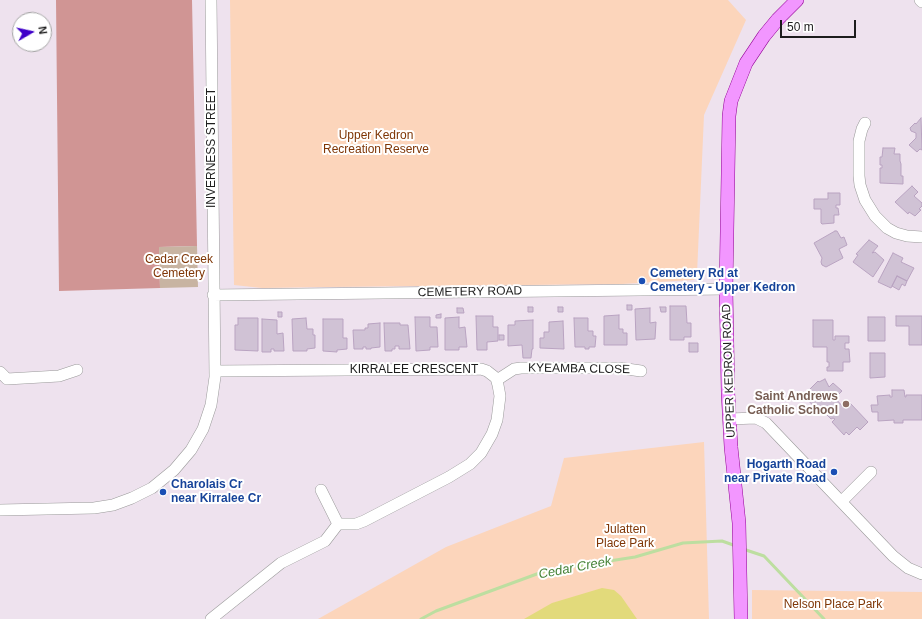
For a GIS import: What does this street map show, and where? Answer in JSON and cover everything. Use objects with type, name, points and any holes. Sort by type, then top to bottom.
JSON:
[{"type":"main road","name":"UPPER KEDRON ROAD","points":[[741,619],[739,523],[729,419],[726,288],[729,116],[731,102],[743,69],[753,52],[778,19],[797,0]]},
{"type":"street","name":"INVERNESS STREET","points":[[0,510],[102,507],[125,501],[152,488],[164,479],[182,463],[200,435],[211,405],[215,372],[211,0]]},
{"type":"street","points":[[865,123],[858,141],[860,185],[865,200],[875,216],[888,228],[907,236],[922,237]]},
{"type":"street","name":"CEMETERY ROAD","points":[[213,295],[726,288]]},
{"type":"street","name":"KYEAMBA CLOSE","points":[[497,380],[514,369],[521,368],[620,368],[641,371]]},
{"type":"street","name":"KIRRALEE CRESCENT","points":[[215,372],[478,369],[487,371],[497,380]]},
{"type":"street","points":[[0,372],[7,379],[59,376],[77,370]]},
{"type":"street","points":[[338,524],[356,524],[364,521],[449,477],[475,459],[489,441],[496,424],[500,396],[497,380]]},
{"type":"street","points":[[729,419],[756,418],[766,423],[898,560],[908,568],[922,574]]},
{"type":"street","points":[[842,501],[871,472]]},
{"type":"street","points":[[321,490],[338,524]]},
{"type":"street","points":[[210,619],[281,563],[325,541],[338,524]]},
{"type":"shaded area","points":[[56,0],[192,0],[197,246],[159,247],[160,288],[59,291]]},
{"type":"shaded area","points":[[602,588],[614,590],[621,596],[637,619],[524,619],[552,603]]},
{"type":"green space","name":"Upper Kedron Recreation Reserve","points":[[230,0],[728,0],[746,20],[704,115],[697,274],[694,280],[622,284],[262,288],[234,285]]},
{"type":"green space","name":"Cedar Creek Cemetery","points":[[197,246],[198,287],[160,288],[159,247]]},
{"type":"green space","name":"Julatten Place Park","points":[[704,442],[709,619],[318,619],[446,547],[551,506],[564,458]]},
{"type":"green space","name":"Nelson Place Park","points":[[752,590],[922,592],[922,619],[752,619]]},
{"type":"building","points":[[921,118],[922,150],[920,149],[917,152],[909,145],[916,138],[916,133],[911,131],[910,128]]},
{"type":"building","points":[[883,148],[895,148],[894,154],[900,154],[903,184],[880,183],[880,168],[882,168],[882,165],[880,165],[880,157],[882,157]]},
{"type":"building","points":[[912,186],[918,192],[914,196],[922,203],[922,206],[919,209],[921,210],[915,216],[909,212],[908,214],[895,202]]},
{"type":"building","points":[[828,193],[840,193],[840,205],[836,205],[839,215],[834,215],[834,223],[822,224],[821,209],[814,209],[814,199],[828,199]]},
{"type":"building","points":[[837,231],[841,238],[844,237],[847,245],[839,249],[843,258],[826,267],[822,265],[822,258],[814,243]]},
{"type":"building","points":[[869,240],[878,246],[872,253],[875,252],[884,260],[873,277],[853,262],[858,255],[856,254]]},
{"type":"building","points":[[893,253],[903,258],[901,262],[914,268],[907,281],[897,276],[891,288],[878,282]]},
{"type":"building","points":[[897,276],[907,281],[905,286],[902,284],[899,290],[892,286]]},
{"type":"building","points":[[627,305],[632,305],[632,310],[627,310]]},
{"type":"building","points":[[670,306],[686,306],[687,323],[691,323],[691,337],[684,337],[684,340],[670,340]]},
{"type":"building","points":[[528,307],[533,307],[533,312],[528,312]]},
{"type":"building","points":[[558,307],[563,307],[563,312],[558,312]]},
{"type":"building","points":[[660,307],[666,307],[666,312],[661,312]]},
{"type":"building","points":[[457,308],[463,308],[464,313],[457,313]]},
{"type":"building","points":[[650,308],[650,323],[656,322],[655,339],[636,340],[635,309]]},
{"type":"building","points":[[278,312],[282,312],[282,317],[278,317]]},
{"type":"building","points":[[441,314],[441,318],[436,318],[436,315]]},
{"type":"building","points":[[619,315],[619,329],[623,329],[623,333],[627,333],[627,345],[604,345],[604,316]]},
{"type":"building","points":[[476,316],[493,316],[493,327],[498,327],[498,341],[487,342],[487,350],[477,350]]},
{"type":"building","points":[[896,316],[922,316],[922,345],[909,345],[909,326],[896,326]]},
{"type":"building","points":[[415,317],[430,317],[430,327],[437,327],[438,347],[430,347],[430,350],[416,351]]},
{"type":"building","points":[[459,317],[459,328],[465,327],[467,347],[459,347],[459,350],[445,350],[445,318]]},
{"type":"building","points":[[868,317],[885,317],[885,341],[868,341]]},
{"type":"building","points":[[238,318],[258,318],[258,351],[235,350],[235,325],[238,325]]},
{"type":"building","points":[[306,318],[307,329],[313,329],[313,335],[315,335],[315,348],[307,349],[307,351],[293,351],[292,319]]},
{"type":"building","points":[[574,318],[588,318],[588,331],[593,331],[593,336],[596,336],[595,347],[585,349],[585,347],[575,347]]},
{"type":"building","points":[[262,319],[277,320],[277,334],[283,333],[284,351],[274,351],[274,349],[271,349],[271,352],[262,352]]},
{"type":"building","points":[[323,319],[343,319],[343,338],[347,338],[347,349],[337,350],[337,352],[323,351]]},
{"type":"building","points":[[533,320],[533,349],[531,358],[523,358],[522,345],[508,346],[508,325],[515,325],[515,321]]},
{"type":"building","points":[[813,320],[833,320],[833,340],[835,340],[835,336],[849,336],[849,343],[845,343],[845,349],[849,349],[850,362],[843,362],[843,371],[827,371],[829,362],[827,362],[827,347],[813,347]]},
{"type":"building","points":[[563,321],[564,349],[540,348],[540,338],[544,338],[544,332],[549,332],[549,322]]},
{"type":"building","points":[[380,323],[380,347],[366,349],[366,347],[363,347],[363,349],[354,349],[353,330],[365,330],[365,328],[368,328],[368,324]]},
{"type":"building","points":[[384,323],[400,323],[400,325],[408,325],[410,349],[399,349],[399,346],[395,346],[395,349],[392,349],[392,351],[385,351]]},
{"type":"building","points":[[499,335],[504,335],[504,340],[499,340]]},
{"type":"building","points":[[689,343],[698,343],[698,352],[689,352]]},
{"type":"building","points":[[870,353],[885,353],[885,377],[870,378]]},
{"type":"building","points":[[825,379],[829,387],[833,383],[842,391],[835,398],[844,408],[850,403],[868,422],[860,430],[857,427],[849,435],[846,432],[844,435],[832,422],[835,419],[831,419],[820,408],[818,411],[805,397],[809,393],[808,391],[818,381],[819,382]]},
{"type":"building","points":[[892,390],[904,390],[905,397],[906,395],[922,395],[922,420],[903,420],[903,423],[894,423],[894,420],[878,421],[878,412],[872,412],[871,405],[878,405],[877,396],[890,395],[890,397],[892,397]]},
{"type":"waterway","name":"Cedar Creek","points":[[421,619],[436,611],[545,571],[635,557],[683,543],[722,541],[736,546]]},
{"type":"waterway","name":"Cedar Creek","points":[[743,549],[764,556],[824,619]]},
{"type":"place","name":"Cemetery Rd at Cemetery - Upper Kedron","points":[[642,281]]},
{"type":"place","name":"Saint Andrews Catholic School","points":[[846,404]]},
{"type":"place","name":"Hogarth Road near Private Road","points":[[834,472]]},
{"type":"place","name":"Charolais Cr near Kirralee Cr","points":[[163,492]]}]
